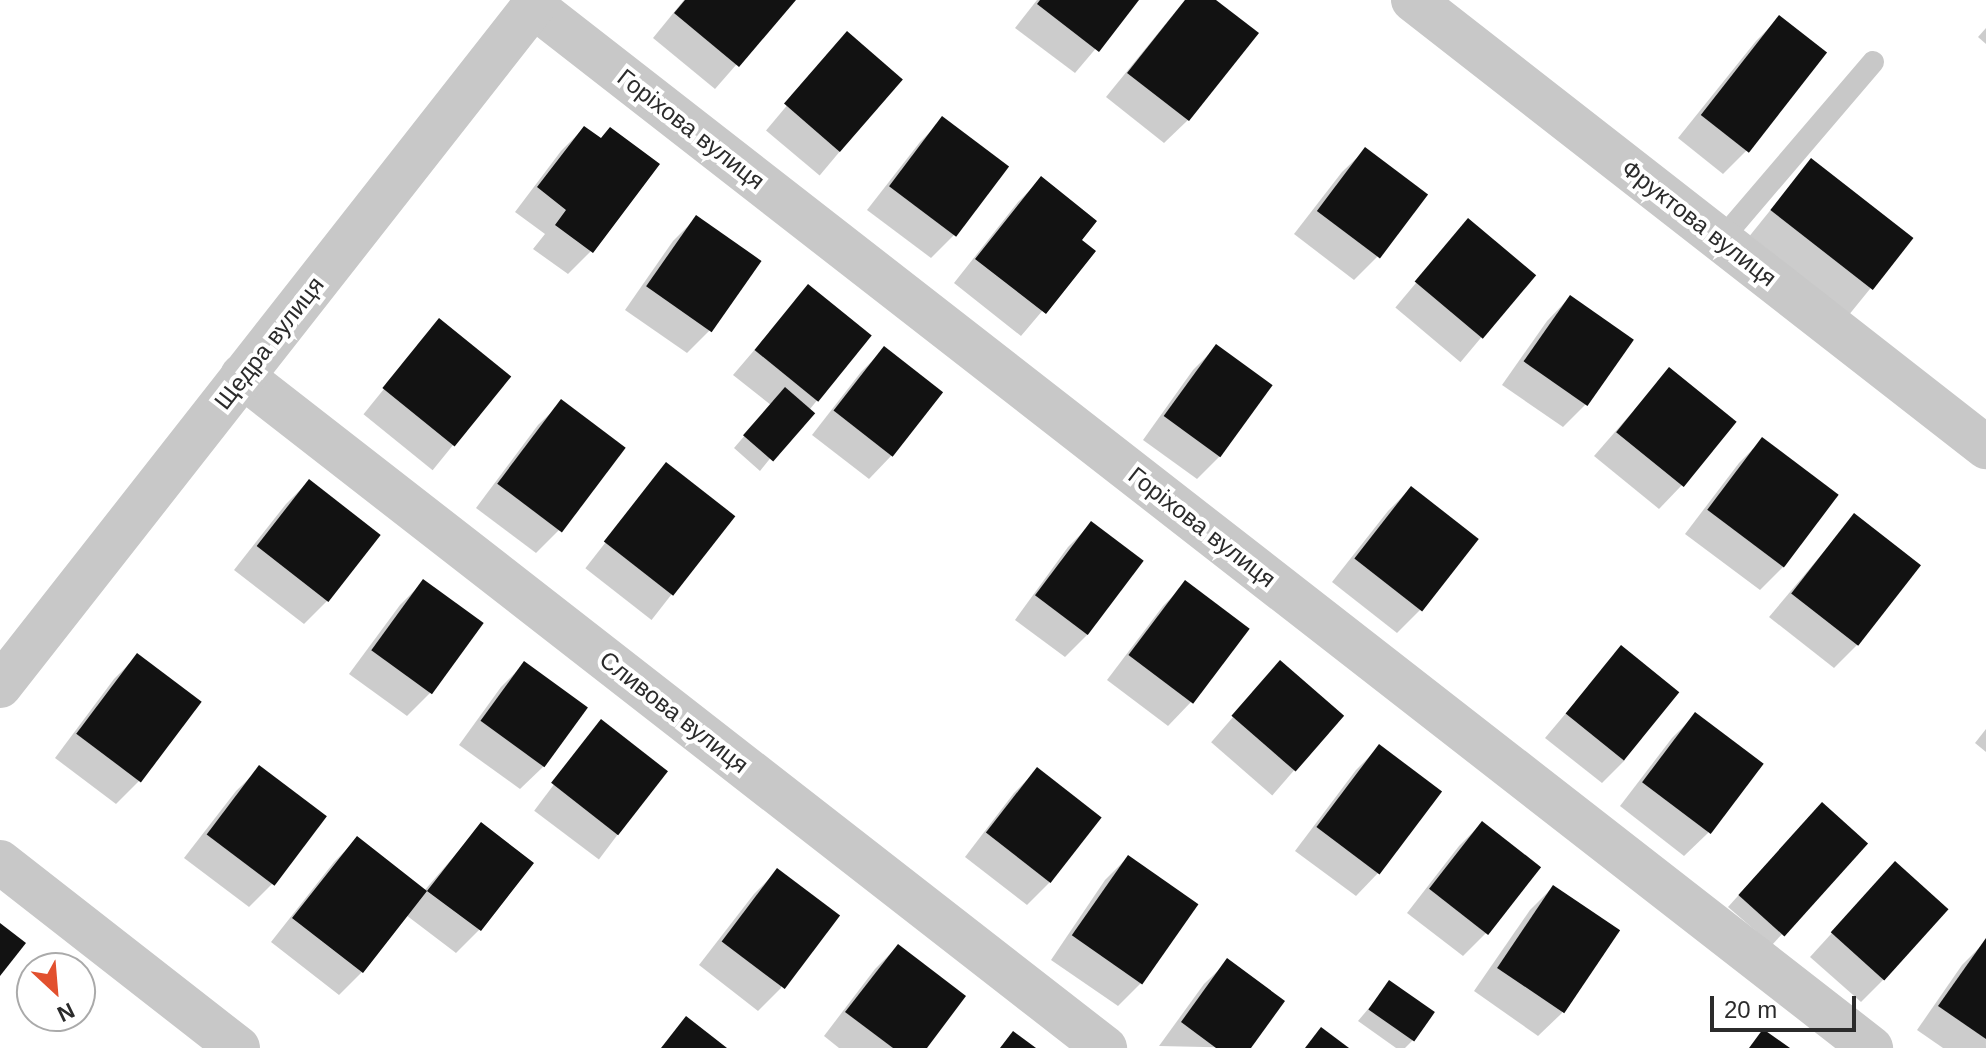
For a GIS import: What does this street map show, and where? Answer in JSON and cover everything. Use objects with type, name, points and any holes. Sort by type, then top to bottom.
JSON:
[{"type":"street","name":"Фруктова вулиця","points":[[1413,0],[1986,447]]},
{"type":"street","name":"Щедра вулиця","points":[[0,686],[536,3]]},
{"type":"street","name":"Горіхова вулиця","points":[[536,3],[1871,1048]]},
{"type":"street","name":"Сливова вулиця","points":[[242,376],[1105,1048]]},
{"type":"street","points":[[0,862],[238,1048]]},
{"type":"lane","points":[[1721,240],[1873,62]]},
{"type":"building","points":[[685,0],[796,0],[739,67],[674,13]]},
{"type":"building","points":[[1040,0],[1139,0],[1099,52],[1037,4]]},
{"type":"building","points":[[1185,0],[1216,0],[1259,33],[1189,121],[1127,73]]},
{"type":"building","points":[[1779,15],[1827,53],[1749,153],[1701,115]]},
{"type":"building","points":[[847,31],[903,80],[840,152],[784,103]]},
{"type":"building","points":[[942,116],[1009,167],[956,237],[889,186]]},
{"type":"building","points":[[584,126],[601,138],[610,127],[660,164],[593,253],[555,225],[566,210],[537,187]]},
{"type":"building","points":[[1365,147],[1428,195],[1380,258],[1317,211]]},
{"type":"building","points":[[1811,158],[1913,238],[1873,290],[1770,210]]},
{"type":"building","points":[[1041,176],[1097,221],[1082,240],[1096,251],[1046,314],[975,259]]},
{"type":"building","points":[[696,215],[762,261],[712,332],[646,286]]},
{"type":"building","points":[[1468,218],[1536,275],[1483,339],[1415,282]]},
{"type":"building","points":[[808,284],[872,336],[818,402],[755,350]]},
{"type":"building","points":[[1570,295],[1634,340],[1587,406],[1524,361]]},
{"type":"building","points":[[439,318],[511,377],[455,446],[382,388]]},
{"type":"building","points":[[1216,344],[1273,385],[1220,457],[1164,416]]},
{"type":"building","points":[[884,346],[943,392],[893,457],[834,411]]},
{"type":"building","points":[[1669,367],[1737,422],[1684,487],[1616,432]]},
{"type":"building","points":[[785,387],[815,413],[773,462],[743,435]]},
{"type":"building","points":[[561,399],[626,448],[562,532],[497,484]]},
{"type":"building","points":[[1762,437],[1839,495],[1784,567],[1707,510]]},
{"type":"building","points":[[666,462],[735,516],[673,596],[604,542]]},
{"type":"building","points":[[309,479],[381,535],[328,602],[257,546]]},
{"type":"building","points":[[1411,486],[1479,539],[1422,611],[1354,558]]},
{"type":"building","points":[[1854,513],[1921,565],[1858,646],[1791,593]]},
{"type":"building","points":[[1091,521],[1144,561],[1088,635],[1035,595]]},
{"type":"building","points":[[423,579],[484,623],[432,694],[371,650]]},
{"type":"building","points":[[1185,580],[1250,629],[1193,704],[1128,655]]},
{"type":"building","points":[[1621,645],[1679,692],[1624,761],[1566,713]]},
{"type":"building","points":[[137,653],[202,702],[141,782],[76,734]]},
{"type":"building","points":[[1280,660],[1344,716],[1296,772],[1231,716]]},
{"type":"building","points":[[524,661],[588,707],[544,767],[481,721]]},
{"type":"building","points":[[1695,712],[1764,764],[1711,834],[1642,782]]},
{"type":"building","points":[[601,719],[668,771],[618,835],[551,783]]},
{"type":"building","points":[[1379,744],[1442,792],[1380,875],[1316,827]]},
{"type":"building","points":[[259,765],[327,816],[275,886],[207,834]]},
{"type":"building","points":[[1037,767],[1102,817],[1051,883],[986,832]]},
{"type":"building","points":[[1822,802],[1868,843],[1784,936],[1738,895]]},
{"type":"building","points":[[1482,821],[1541,867],[1488,935],[1429,889]]},
{"type":"building","points":[[481,822],[534,863],[481,931],[427,891]]},
{"type":"building","points":[[357,836],[427,891],[363,973],[292,918]]},
{"type":"building","points":[[1128,855],[1198,904],[1142,985],[1072,935]]},
{"type":"building","points":[[1895,861],[1949,909],[1884,981],[1831,932]]},
{"type":"building","points":[[777,868],[840,916],[785,989],[722,941]]},
{"type":"building","points":[[1553,885],[1620,930],[1564,1013],[1497,968]]},
{"type":"building","points":[[0,923],[26,943],[0,976]]},
{"type":"building","points":[[1986,938],[1986,1039],[1938,1006]]},
{"type":"building","points":[[898,944],[966,996],[927,1048],[893,1048],[845,1012]]},
{"type":"building","points":[[1227,958],[1285,1001],[1251,1048],[1216,1048],[1181,1022]]},
{"type":"building","points":[[1389,980],[1435,1012],[1414,1042],[1368,1009]]},
{"type":"building","points":[[686,1016],[727,1048],[661,1048]]},
{"type":"building","points":[[1321,1027],[1349,1048],[1305,1048]]},
{"type":"building","points":[[1763,1029],[1790,1048],[1749,1048]]},
{"type":"building","points":[[1013,1031],[1036,1048],[1000,1048]]}]
